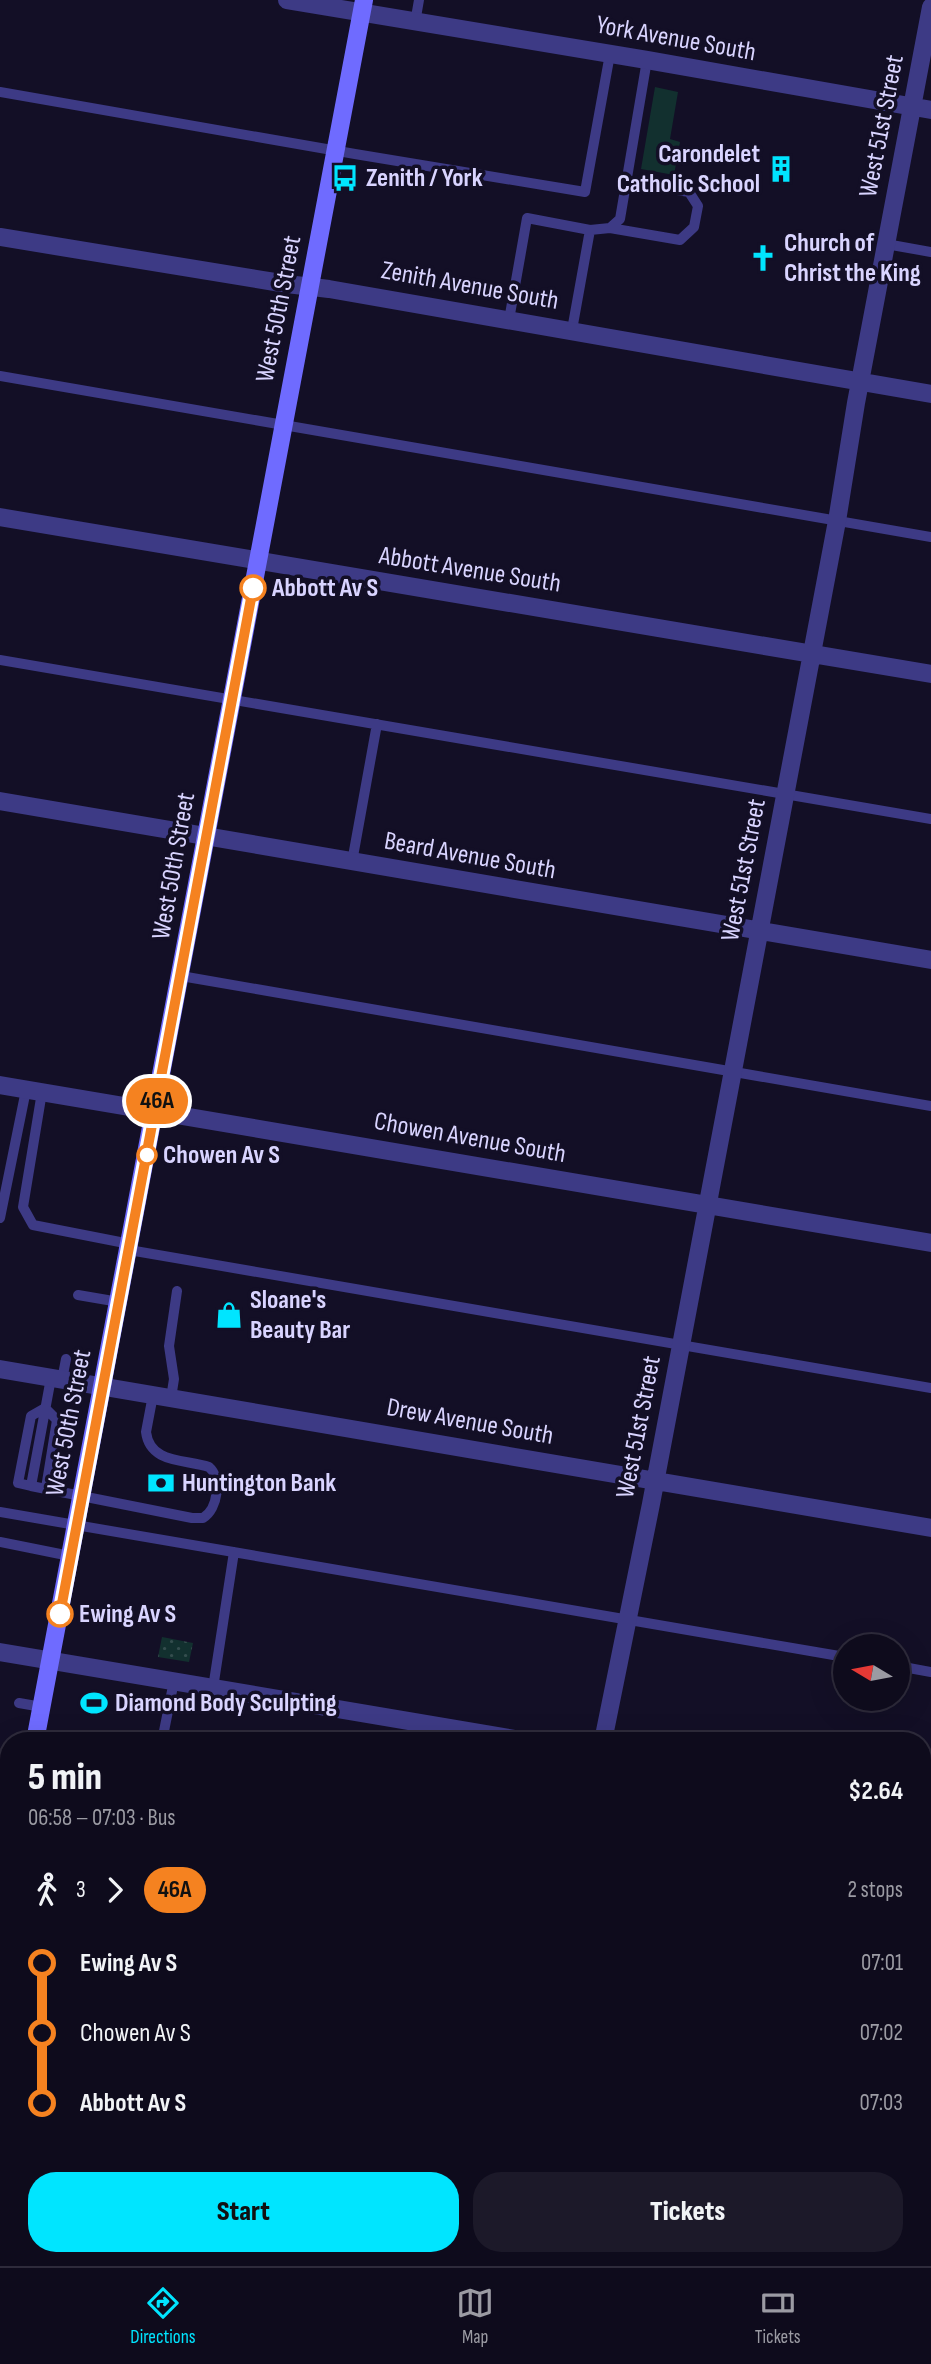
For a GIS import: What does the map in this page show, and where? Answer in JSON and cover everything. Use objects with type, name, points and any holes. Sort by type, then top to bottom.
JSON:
[{"type":"main road","name":"West 50th Street","points":[[37,1732],[363,7]]},
{"type":"street","name":"York Avenue South","points":[[287,0],[363,7],[415,23],[931,110]]},
{"type":"street","name":"West 51st Street","points":[[605,1732],[656,1481],[931,7]]},
{"type":"street","name":"Zenith Avenue South","points":[[0,237],[572,330],[931,394]]},
{"type":"street","name":"Abbott Avenue South","points":[[0,517],[931,674]]},
{"type":"street","name":"Beard Avenue South","points":[[0,801],[931,960]]},
{"type":"street","name":"Chowen Avenue South","points":[[0,1085],[931,1243]]},
{"type":"street","name":"Drew Avenue South","points":[[0,1369],[931,1528]]},
{"type":"street","points":[[0,1652],[213,1688],[432,1732]]},
{"type":"lane","points":[[415,23],[419,0]]},
{"type":"lane","points":[[0,92],[585,192],[610,54]]},
{"type":"lane","points":[[610,228],[620,219],[647,60]]},
{"type":"lane","points":[[509,320],[527,218],[590,230],[610,228],[680,240],[694,227],[698,206],[689,192],[626,181]]},
{"type":"lane","points":[[572,330],[590,230]]},
{"type":"lane","points":[[886,244],[931,252]]},
{"type":"lane","points":[[0,376],[931,537]]},
{"type":"lane","points":[[0,660],[931,819]]},
{"type":"lane","points":[[352,862],[377,724]]},
{"type":"lane","points":[[181,976],[931,1106]]},
{"type":"lane","points":[[0,1218],[34,1091]]},
{"type":"lane","points":[[34,1091],[23,1207],[33,1225],[129,1247],[931,1388]]},
{"type":"lane","points":[[66,1359],[45,1408],[31,1486],[192,1518],[208,1516],[215,1496],[216,1476],[209,1467],[164,1457],[153,1450],[146,1432],[162,1396],[174,1379],[169,1346],[177,1291]]},
{"type":"lane","points":[[78,1295],[119,1302]]},
{"type":"lane","points":[[45,1408],[57,1420],[46,1488]]},
{"type":"lane","points":[[0,1512],[833,1655]]},
{"type":"lane","points":[[0,1542],[70,1556]]},
{"type":"lane","points":[[213,1688],[234,1552]]},
{"type":"lane","points":[[910,1668],[931,1672]]},
{"type":"lane","points":[[164,1732],[174,1681]]},
{"type":"lane","points":[[19,1703],[42,1707]]},
{"type":"green space","points":[[655,87],[678,92],[670,139],[680,142],[674,175],[641,169]]},
{"type":"green space","points":[[162,1637],[193,1643],[189,1662],[158,1657]]},
{"type":"bus line","name":"46A","points":[[60,1614],[253,588]]},
{"type":"place","name":"Carondelet Catholic School","points":[[781,169]]},
{"type":"place","name":"Zenith / York","points":[[345,178]]},
{"type":"place","name":"Church of Christ the King","points":[[763,258]]},
{"type":"place","name":"Abbott Av S","points":[[253,588]]},
{"type":"place","name":"Chowen Av S","points":[[147,1155]]},
{"type":"place","name":"Sloane's Beauty Bar","points":[[229,1315]]},
{"type":"place","name":"Huntington Bank","points":[[161,1483]]},
{"type":"place","name":"Ewing Av S","points":[[60,1614]]},
{"type":"place","name":"Diamond Body Sculpting","points":[[94,1703]]}]
